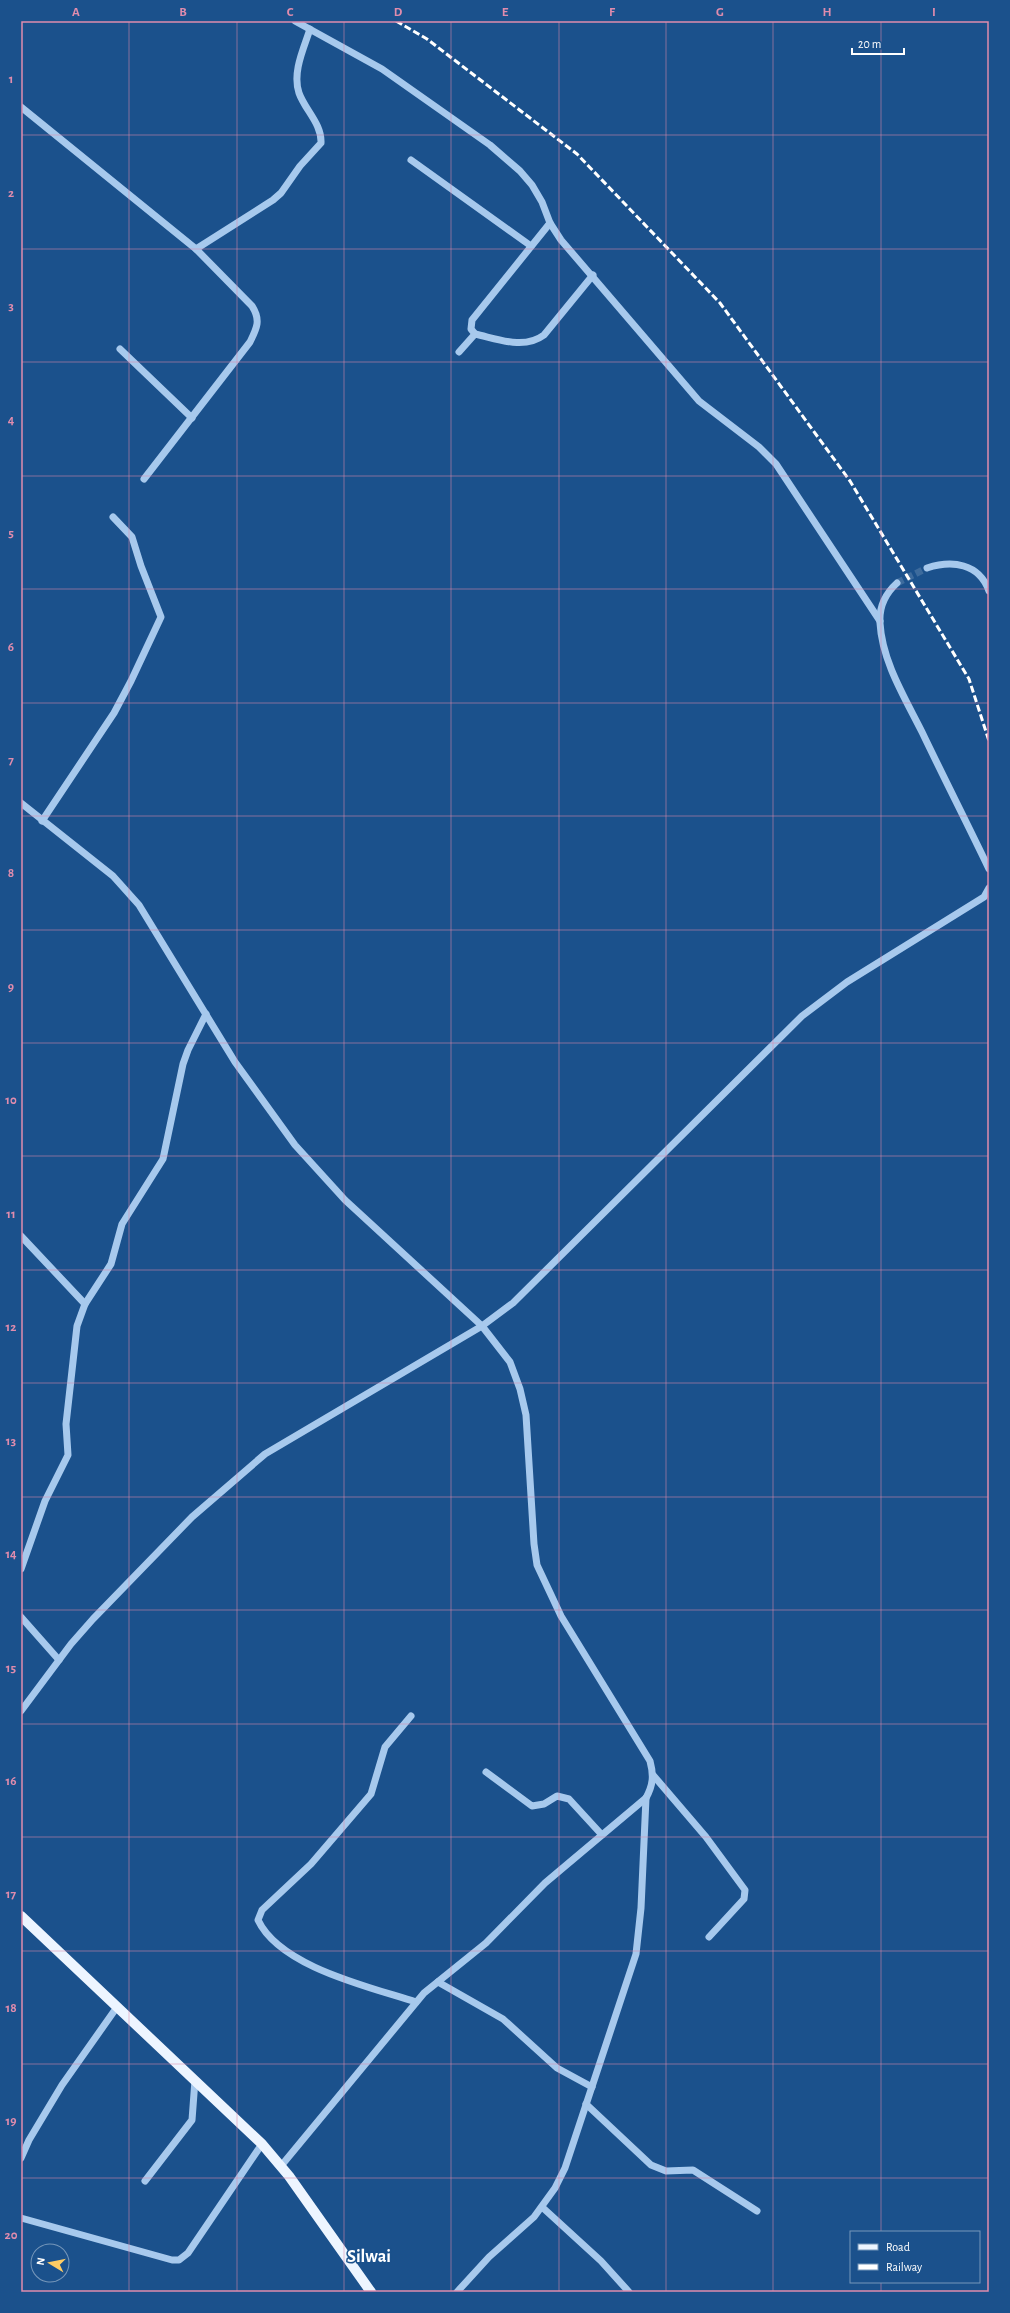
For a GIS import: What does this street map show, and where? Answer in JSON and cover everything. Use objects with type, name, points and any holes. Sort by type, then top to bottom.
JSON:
[{"type":"main road","points":[[21,1916],[262,2144],[281,2166],[370,2292]]},
{"type":"street","points":[[296,21],[382,69],[490,145],[520,171],[532,185],[542,202],[550,223],[574,255],[593,274],[700,401],[759,447],[776,464],[880,621]]},
{"type":"street","points":[[196,249],[273,200],[281,193],[300,166],[321,144],[322,135],[299,93],[297,83],[297,71],[310,29]]},
{"type":"street","points":[[21,107],[196,249],[252,306],[258,315],[258,327],[250,342],[144,479]]},
{"type":"street","points":[[411,160],[531,246]]},
{"type":"street","points":[[550,223],[472,320],[471,329],[475,334],[516,343],[536,342],[544,335],[593,274]]},
{"type":"street","points":[[459,352],[475,334]]},
{"type":"street","points":[[120,349],[192,418]]},
{"type":"street","points":[[42,821],[114,713],[161,617],[141,566],[132,537],[113,517]]},
{"type":"street","points":[[928,568],[941,564],[957,563],[971,568],[989,591]]},
{"type":"street","points":[[897,582],[888,592],[883,602],[880,621],[885,652],[899,685],[989,869]]},
{"type":"street","points":[[21,803],[112,876],[139,905],[254,1090],[313,1167],[345,1200],[482,1326],[510,1362],[520,1389],[526,1414],[534,1544],[537,1565],[561,1616],[650,1761],[653,1776],[651,1789],[646,1798],[545,1883],[486,1942],[416,2002],[281,2166]]},
{"type":"street","points":[[21,1711],[59,1660],[93,1619],[192,1517],[265,1454],[482,1326],[514,1303],[802,1016],[847,982],[984,897],[989,888]]},
{"type":"street","points":[[21,1569],[45,1501],[68,1455],[66,1424],[77,1326],[85,1304],[111,1264],[122,1224],[163,1159],[186,1057],[206,1014]]},
{"type":"street","points":[[21,1236],[85,1304]]},
{"type":"street","points":[[21,1617],[59,1660]]},
{"type":"street","points":[[411,1716],[385,1747],[371,1794],[317,1857],[262,1910],[258,1920],[279,1947],[312,1966],[416,2002]]},
{"type":"street","points":[[486,1772],[532,1806],[544,1804],[557,1796],[569,1799],[602,1835]]},
{"type":"street","points":[[653,1776],[706,1837],[745,1890],[744,1899],[709,1937]]},
{"type":"street","points":[[457,2292],[488,2257],[542,2208],[555,2188],[565,2168],[636,1954],[641,1908],[646,1798]]},
{"type":"street","points":[[438,1982],[503,2019],[557,2068],[592,2087]]},
{"type":"street","points":[[21,2158],[29,2140],[62,2085],[117,2007]]},
{"type":"street","points":[[145,2181],[192,2120],[195,2080]]},
{"type":"street","points":[[586,2104],[651,2165],[666,2172],[693,2170],[757,2211]]},
{"type":"street","points":[[21,2218],[172,2260],[179,2260],[188,2253],[262,2144]]},
{"type":"street","points":[[542,2208],[601,2261],[630,2292]]},
{"type":"tunnel","points":[[897,583],[927,568]]},
{"type":"railway","points":[[396,21],[427,39],[577,154],[720,303],[850,481],[969,679],[989,741]]},
{"type":"district","name":"Silwai","points":[[369,2257]]}]
